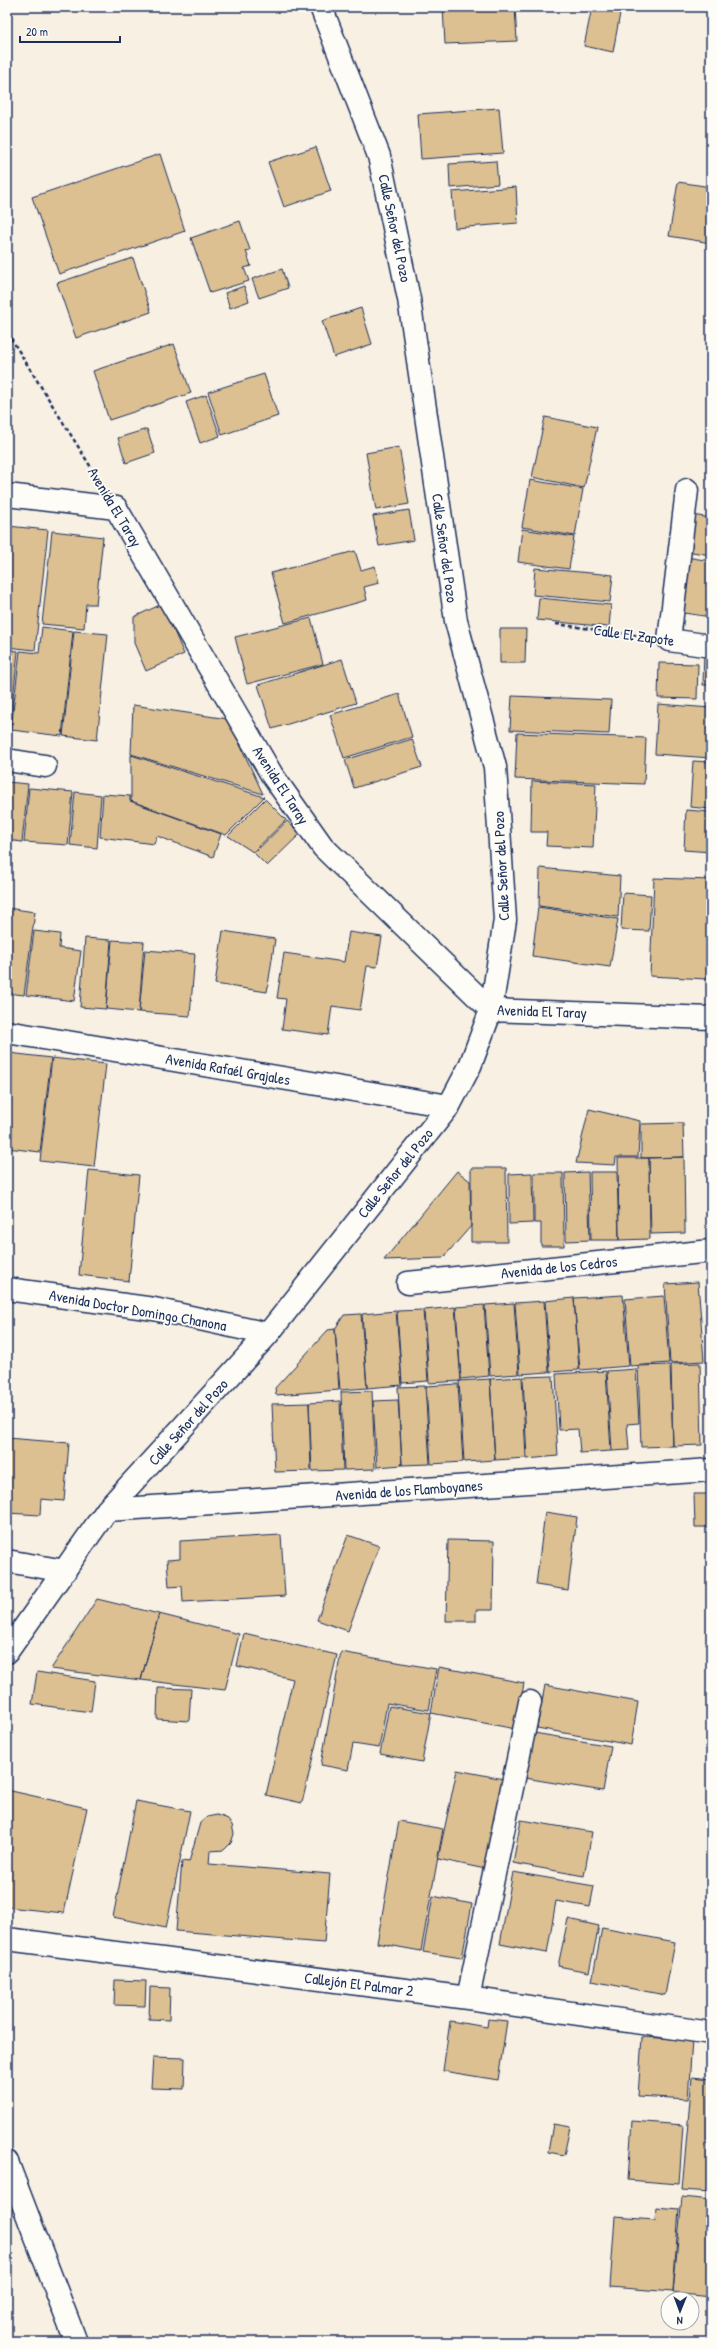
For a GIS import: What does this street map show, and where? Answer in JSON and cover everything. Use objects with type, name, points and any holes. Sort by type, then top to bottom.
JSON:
[{"type":"street","name":"Calle Señor del Pozo","points":[[7,1652],[107,1510],[268,1334],[449,1106],[470,1066],[490,1010],[505,920],[495,767],[456,621],[409,298],[379,156],[321,7]]},
{"type":"street","points":[[669,640],[687,490]]},
{"type":"street","points":[[7,495],[116,508]]},
{"type":"street","name":"Avenida El Taray","points":[[116,508],[272,775],[323,847],[490,1010],[711,1018]]},
{"type":"street","name":"Calle El Zapote","points":[[669,640],[711,646]]},
{"type":"street","points":[[7,760],[45,766]]},
{"type":"street","name":"Avenida Rafaél Grajales","points":[[7,1032],[449,1106]]},
{"type":"street","name":"Avenida de los Cedros","points":[[408,1283],[711,1251]]},
{"type":"street","name":"Avenida Doctor Domingo Chanona","points":[[7,1289],[154,1309],[268,1334]]},
{"type":"street","name":"Avenida de los Flamboyanes","points":[[107,1510],[711,1470]]},
{"type":"street","points":[[7,1562],[65,1571]]},
{"type":"street","points":[[468,1998],[530,1702]]},
{"type":"street","name":"Callejón El Palmar 2","points":[[7,1939],[468,1998],[711,2033]]},
{"type":"street","points":[[7,2162],[76,2342]]},
{"type":"path","name":"Avenida El Taray","points":[[7,332],[116,508]]},
{"type":"path","name":"Calle El Zapote","points":[[556,624],[669,640]]},
{"type":"building","points":[[443,7],[515,7],[517,41],[445,44]]},
{"type":"building","points":[[592,7],[621,8],[613,52],[584,46]]},
{"type":"building","points":[[499,108],[503,153],[421,159],[418,114]]},
{"type":"building","points":[[316,147],[331,191],[284,207],[268,162]]},
{"type":"building","points":[[160,154],[185,231],[59,274],[32,197]]},
{"type":"building","points":[[496,161],[498,184],[450,188],[449,164]]},
{"type":"building","points":[[678,182],[711,187],[711,243],[669,236]]},
{"type":"building","points":[[516,187],[518,223],[455,228],[452,192]]},
{"type":"building","points":[[240,221],[250,250],[246,251],[251,266],[244,268],[249,281],[210,293],[191,238]]},
{"type":"building","points":[[133,258],[151,312],[76,338],[57,283]]},
{"type":"building","points":[[282,269],[288,288],[259,298],[252,279]]},
{"type":"building","points":[[244,286],[249,301],[230,308],[225,293]]},
{"type":"building","points":[[361,308],[372,344],[334,357],[322,321]]},
{"type":"building","points":[[174,344],[191,393],[109,420],[93,371]]},
{"type":"building","points":[[264,374],[278,416],[222,435],[208,392]]},
{"type":"building","points":[[206,395],[220,436],[200,443],[186,402]]},
{"type":"building","points":[[545,417],[597,427],[584,488],[532,477]]},
{"type":"building","points":[[147,429],[155,453],[126,463],[118,438]]},
{"type":"building","points":[[399,447],[409,504],[376,510],[366,453]]},
{"type":"building","points":[[530,480],[583,489],[575,536],[522,527]]},
{"type":"building","points":[[409,510],[414,540],[379,546],[373,516]]},
{"type":"building","points":[[692,515],[711,518],[711,555],[686,551]]},
{"type":"building","points":[[7,526],[48,530],[35,650],[7,647]]},
{"type":"building","points":[[522,529],[574,537],[569,569],[518,562]]},
{"type":"building","points":[[52,531],[103,537],[96,604],[86,604],[84,628],[42,624]]},
{"type":"building","points":[[355,551],[361,570],[375,566],[379,583],[364,587],[367,600],[285,623],[271,573]]},
{"type":"building","points":[[686,557],[711,561],[711,617],[677,612]]},
{"type":"building","points":[[535,568],[613,575],[610,602],[533,595]]},
{"type":"building","points":[[539,598],[611,605],[609,627],[537,620]]},
{"type":"building","points":[[162,604],[184,654],[146,671],[134,643],[134,617]]},
{"type":"building","points":[[311,618],[323,664],[247,684],[235,637]]},
{"type":"building","points":[[42,627],[73,631],[62,736],[11,730],[20,651],[39,653]]},
{"type":"building","points":[[500,629],[526,629],[525,663],[500,663]]},
{"type":"building","points":[[74,631],[108,634],[97,740],[63,736]]},
{"type":"building","points":[[7,650],[18,651],[10,727],[7,726]]},
{"type":"building","points":[[704,651],[711,651],[711,685],[703,685]]},
{"type":"building","points":[[342,659],[356,703],[272,729],[258,685]]},
{"type":"building","points":[[659,663],[698,664],[697,699],[658,698]]},
{"type":"building","points":[[399,694],[412,737],[344,758],[330,715]]},
{"type":"building","points":[[512,696],[611,700],[609,734],[510,730]]},
{"type":"building","points":[[658,704],[711,708],[711,758],[655,754]]},
{"type":"building","points":[[133,705],[228,719],[263,794],[131,754]]},
{"type":"building","points":[[517,733],[646,738],[644,784],[515,779]]},
{"type":"building","points":[[412,739],[422,767],[354,788],[345,760]]},
{"type":"building","points":[[131,755],[264,797],[226,835],[131,801]]},
{"type":"building","points":[[693,761],[711,762],[711,809],[690,807]]},
{"type":"building","points":[[532,781],[596,784],[593,848],[546,846],[547,832],[531,832]]},
{"type":"building","points":[[7,782],[28,784],[22,842],[7,840]]},
{"type":"building","points":[[29,788],[73,792],[68,845],[24,842]]},
{"type":"building","points":[[75,792],[101,795],[97,848],[70,845]]},
{"type":"building","points":[[103,794],[130,796],[130,801],[221,834],[213,857],[157,836],[154,844],[100,837]]},
{"type":"building","points":[[265,799],[286,820],[253,852],[228,836]]},
{"type":"building","points":[[686,810],[711,812],[711,852],[684,850]]},
{"type":"building","points":[[287,821],[300,834],[267,866],[254,853]]},
{"type":"building","points":[[540,868],[620,876],[618,917],[539,906]]},
{"type":"building","points":[[654,878],[711,880],[707,979],[650,976]]},
{"type":"building","points":[[623,893],[651,895],[649,931],[621,930]]},
{"type":"building","points":[[538,907],[618,919],[610,967],[532,956]]},
{"type":"building","points":[[7,908],[35,912],[24,995],[7,993]]},
{"type":"building","points":[[34,931],[60,934],[59,948],[81,951],[74,1001],[26,995]]},
{"type":"building","points":[[223,931],[275,939],[267,992],[215,984]]},
{"type":"building","points":[[349,932],[382,937],[377,967],[367,966],[360,1010],[332,1006],[328,1035],[282,1029],[286,999],[277,998],[284,953],[344,962]]},
{"type":"building","points":[[85,938],[111,940],[106,1009],[80,1007]]},
{"type":"building","points":[[112,940],[144,942],[139,1012],[106,1009]]},
{"type":"building","points":[[145,950],[195,954],[190,1016],[139,1012]]},
{"type":"building","points":[[9,1053],[51,1058],[40,1152],[7,1148]]},
{"type":"building","points":[[52,1058],[106,1064],[94,1167],[40,1161]]},
{"type":"building","points":[[589,1109],[640,1121],[638,1157],[616,1157],[615,1165],[576,1163]]},
{"type":"building","points":[[683,1123],[684,1157],[641,1158],[641,1124]]},
{"type":"building","points":[[684,1157],[685,1233],[651,1234],[649,1158]]},
{"type":"building","points":[[618,1158],[649,1158],[650,1239],[619,1240]]},
{"type":"building","points":[[471,1168],[506,1168],[507,1242],[471,1242]]},
{"type":"building","points":[[89,1170],[139,1175],[129,1281],[79,1275]]},
{"type":"building","points":[[457,1171],[470,1181],[471,1226],[443,1258],[384,1260]]},
{"type":"building","points":[[588,1172],[590,1240],[566,1241],[565,1173]]},
{"type":"building","points":[[590,1172],[617,1172],[619,1240],[591,1240]]},
{"type":"building","points":[[532,1173],[533,1223],[509,1224],[509,1174]]},
{"type":"building","points":[[534,1173],[563,1173],[564,1246],[541,1246],[541,1223],[534,1223]]},
{"type":"building","points":[[698,1282],[704,1361],[670,1363],[665,1284]]},
{"type":"building","points":[[623,1295],[629,1366],[580,1370],[574,1298]]},
{"type":"building","points":[[664,1296],[669,1363],[630,1366],[625,1299]]},
{"type":"building","points":[[574,1298],[579,1370],[550,1372],[545,1301]]},
{"type":"building","points":[[544,1301],[549,1372],[520,1374],[515,1303]]},
{"type":"building","points":[[514,1303],[519,1374],[490,1376],[485,1305]]},
{"type":"building","points":[[484,1305],[489,1376],[461,1379],[456,1307]]},
{"type":"building","points":[[455,1307],[461,1381],[429,1383],[424,1310]]},
{"type":"building","points":[[423,1310],[428,1381],[402,1383],[397,1311]]},
{"type":"building","points":[[396,1311],[402,1385],[367,1388],[362,1314]]},
{"type":"building","points":[[361,1314],[367,1388],[340,1390],[335,1329],[344,1315]]},
{"type":"building","points":[[335,1329],[339,1390],[276,1395],[275,1388],[328,1330]]},
{"type":"building","points":[[700,1363],[702,1445],[673,1446],[671,1364]]},
{"type":"building","points":[[670,1365],[673,1446],[641,1447],[638,1366]]},
{"type":"building","points":[[636,1369],[639,1423],[627,1424],[629,1450],[612,1451],[607,1371]]},
{"type":"building","points":[[606,1371],[611,1451],[580,1453],[578,1429],[559,1430],[556,1374]]},
{"type":"building","points":[[553,1376],[558,1456],[527,1459],[523,1377]]},
{"type":"building","points":[[522,1377],[526,1458],[495,1460],[490,1379]]},
{"type":"building","points":[[490,1379],[495,1460],[464,1462],[459,1381]]},
{"type":"building","points":[[458,1384],[463,1462],[431,1464],[426,1386]]},
{"type":"building","points":[[425,1386],[430,1464],[402,1465],[398,1387]]},
{"type":"building","points":[[372,1391],[375,1469],[344,1470],[341,1392]]},
{"type":"building","points":[[398,1400],[402,1465],[377,1467],[373,1401]]},
{"type":"building","points":[[340,1401],[343,1470],[312,1471],[309,1403]]},
{"type":"building","points":[[309,1403],[311,1471],[275,1472],[272,1404]]},
{"type":"building","points":[[7,1438],[69,1443],[64,1501],[41,1499],[40,1515],[7,1513]]},
{"type":"building","points":[[694,1494],[711,1494],[711,1527],[695,1527]]},
{"type":"building","points":[[545,1512],[577,1517],[568,1590],[536,1585]]},
{"type":"building","points":[[281,1535],[285,1596],[183,1602],[182,1586],[169,1587],[167,1560],[180,1559],[180,1541]]},
{"type":"building","points":[[348,1535],[379,1546],[348,1631],[317,1620]]},
{"type":"building","points":[[448,1540],[494,1541],[493,1610],[476,1610],[476,1621],[446,1621]]},
{"type":"building","points":[[97,1599],[159,1614],[141,1680],[51,1669]]},
{"type":"building","points":[[159,1614],[239,1634],[225,1690],[141,1680]]},
{"type":"building","points":[[244,1633],[337,1655],[302,1803],[266,1795],[293,1679],[237,1666]]},
{"type":"building","points":[[341,1652],[436,1669],[429,1710],[387,1703],[379,1748],[353,1744],[348,1770],[321,1765]]},
{"type":"building","points":[[439,1667],[524,1683],[516,1729],[431,1713]]},
{"type":"building","points":[[37,1672],[95,1681],[91,1712],[32,1704]]},
{"type":"building","points":[[545,1685],[638,1702],[631,1745],[537,1728]]},
{"type":"building","points":[[158,1688],[191,1689],[189,1721],[157,1719]]},
{"type":"building","points":[[389,1706],[431,1713],[422,1762],[380,1754]]},
{"type":"building","points":[[534,1733],[611,1746],[603,1791],[525,1778]]},
{"type":"building","points":[[457,1770],[509,1780],[490,1870],[438,1859]]},
{"type":"building","points":[[7,1790],[87,1808],[64,1913],[7,1907]]},
{"type":"building","points":[[136,1801],[190,1811],[166,1928],[113,1917]]},
{"type":"building","points":[[217,1815],[226,1818],[232,1825],[234,1834],[231,1843],[224,1850],[210,1851],[209,1864],[330,1874],[324,1943],[176,1931],[182,1861],[189,1862],[200,1823],[207,1817]]},
{"type":"building","points":[[521,1820],[592,1832],[584,1876],[513,1863]]},
{"type":"building","points":[[399,1821],[443,1829],[421,1951],[377,1943]]},
{"type":"building","points":[[513,1872],[594,1886],[590,1907],[556,1901],[547,1953],[500,1944]]},
{"type":"building","points":[[433,1896],[472,1904],[462,1958],[423,1952]]},
{"type":"building","points":[[568,1919],[599,1926],[589,1972],[558,1966]]},
{"type":"building","points":[[602,1928],[675,1942],[665,1995],[592,1981]]},
{"type":"building","points":[[115,1980],[146,1981],[145,2006],[114,2005]]},
{"type":"building","points":[[150,1987],[170,1988],[169,2020],[149,2019]]},
{"type":"building","points":[[488,2019],[507,2021],[498,2080],[443,2071],[450,2021],[487,2027]]},
{"type":"building","points":[[642,2037],[692,2040],[688,2099],[638,2096]]},
{"type":"building","points":[[153,2057],[185,2058],[184,2089],[151,2088]]},
{"type":"building","points":[[692,2077],[711,2079],[711,2192],[682,2190]]},
{"type":"building","points":[[632,2121],[683,2125],[679,2184],[628,2180]]},
{"type":"building","points":[[553,2124],[570,2127],[564,2155],[548,2152]]},
{"type":"building","points":[[682,2197],[711,2200],[711,2297],[700,2296],[700,2291],[673,2291]]},
{"type":"building","points":[[656,2207],[679,2209],[673,2291],[610,2287],[615,2217],[655,2220]]}]
